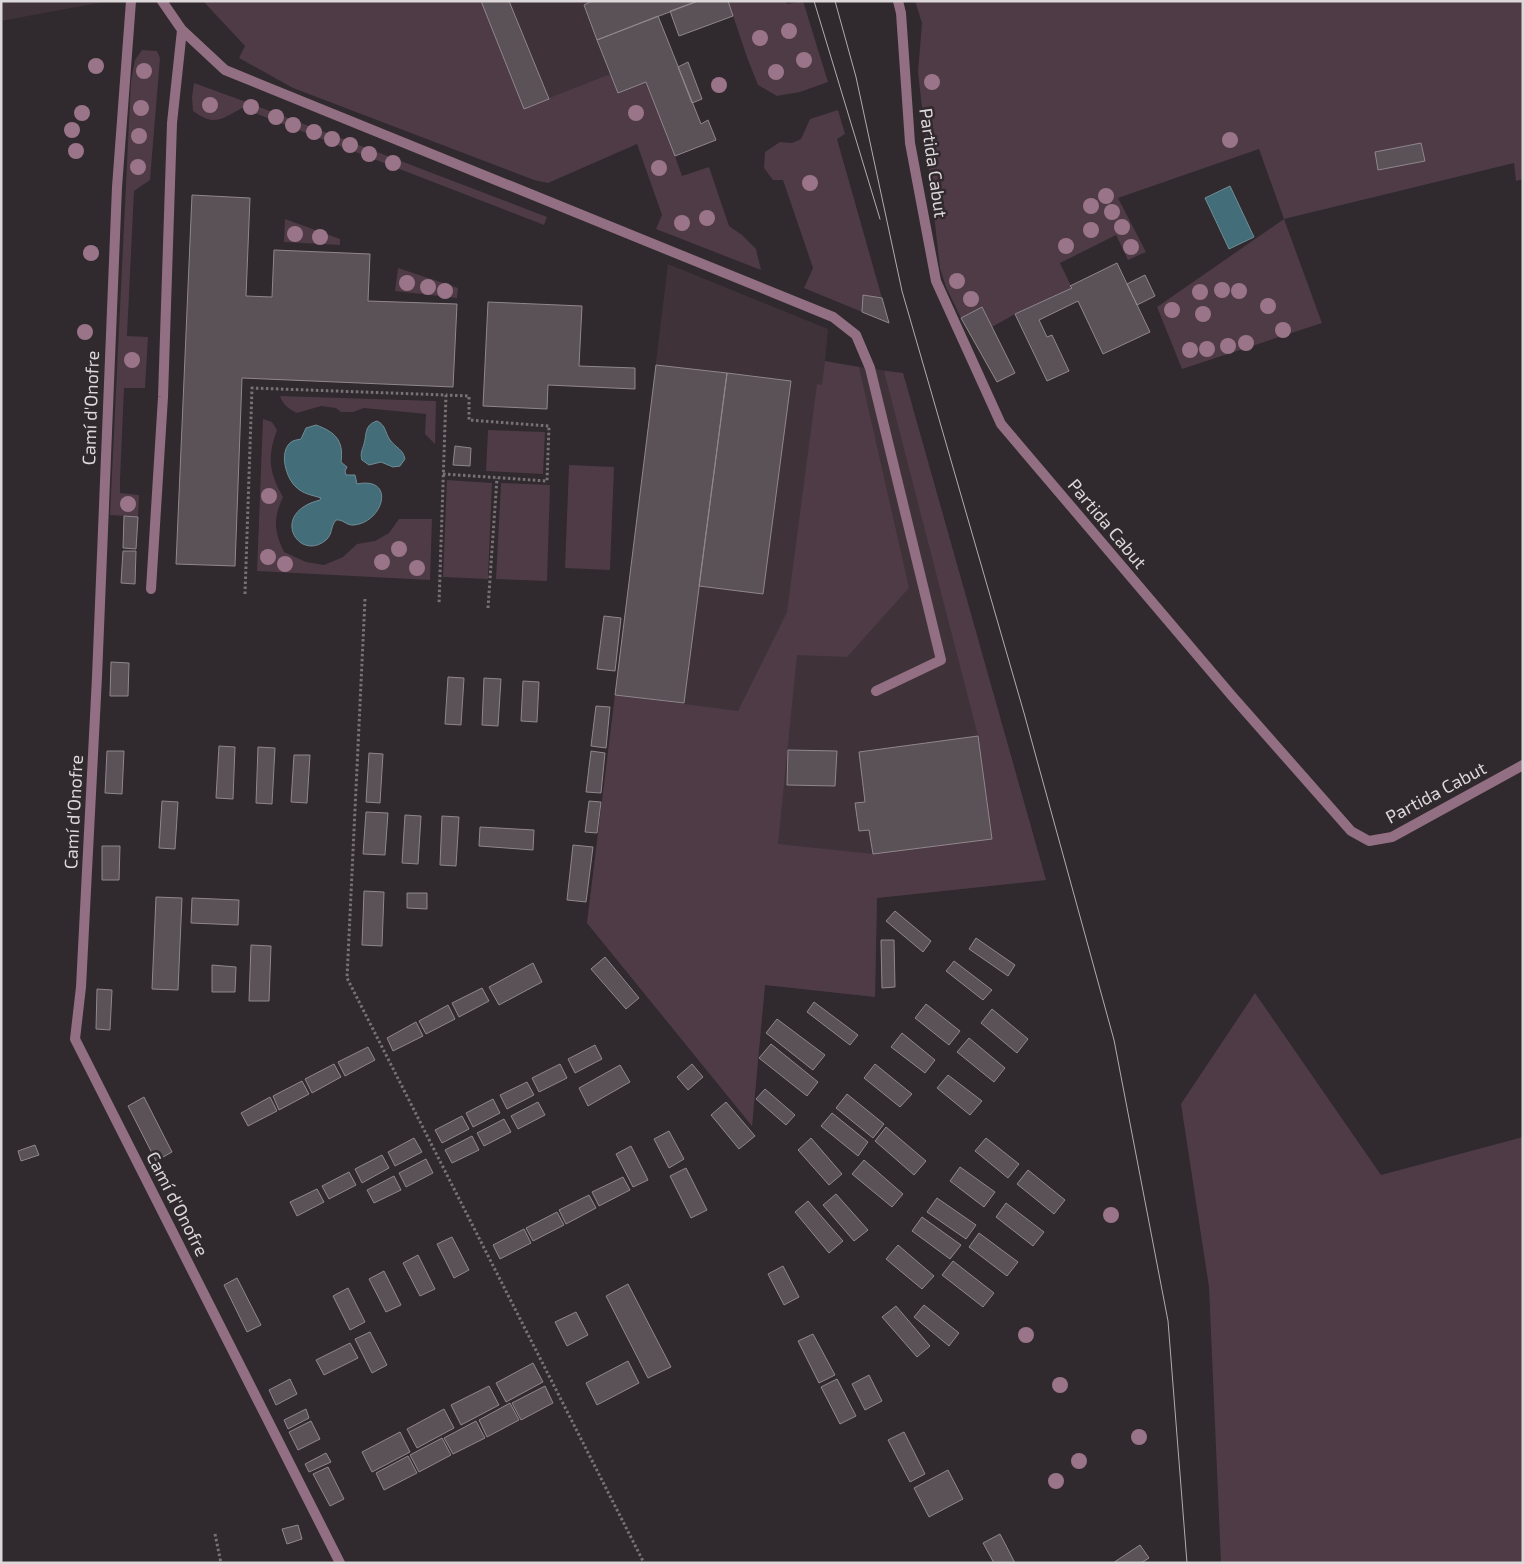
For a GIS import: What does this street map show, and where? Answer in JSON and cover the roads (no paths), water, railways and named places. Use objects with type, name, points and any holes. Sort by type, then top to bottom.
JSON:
[{"type":"street","name":"Camí d'Onofre","points":[[131,1],[117,187],[97,676],[81,987],[75,1038],[340,1563]]},
{"type":"street","points":[[162,1],[182,30],[225,70],[833,317],[856,335],[870,368],[941,660],[876,691]]},
{"type":"street","name":"Partida Cabut","points":[[898,1],[901,13],[910,143],[936,281],[1002,424],[1232,696],[1351,831],[1369,841],[1392,837],[1523,764]]},
{"type":"street","points":[[151,589],[163,398],[172,124],[182,30]]},
{"type":"water","points":[[1230,186],[1254,237],[1229,249],[1205,198]]},
{"type":"water","points":[[377,421],[384,427],[390,440],[403,453],[405,459],[400,466],[393,467],[381,462],[369,465],[362,460],[361,454],[368,427]]},
{"type":"water","points":[[316,425],[337,438],[342,454],[341,462],[347,467],[346,475],[355,475],[357,484],[369,483],[377,487],[381,493],[381,500],[373,516],[364,522],[352,525],[336,520],[326,540],[316,545],[306,545],[293,534],[292,524],[295,515],[304,506],[321,498],[302,491],[292,483],[284,459],[290,443],[301,439],[306,428]]},
{"type":"tram line","points":[[814,1],[880,219]]},
{"type":"tram line","points":[[835,1],[856,77],[902,291],[1024,713],[1114,1040],[1168,1321],[1187,1563]]}]
